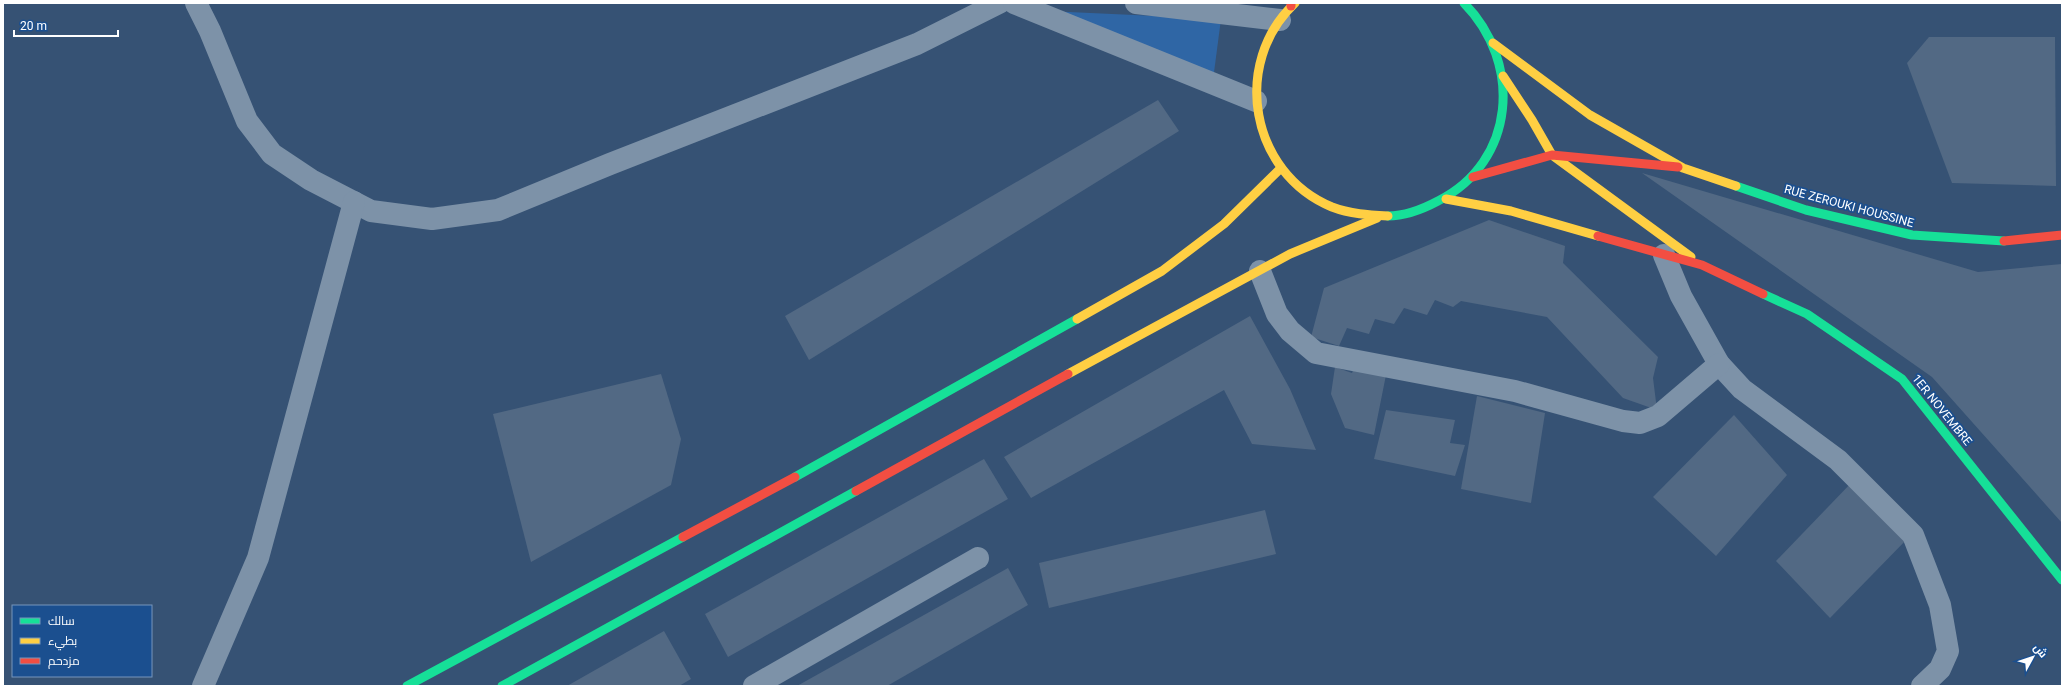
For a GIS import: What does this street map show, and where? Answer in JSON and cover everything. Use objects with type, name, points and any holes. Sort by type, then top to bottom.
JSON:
[{"type":"main road","points":[[1464,3],[1475,13],[1493,43],[1503,76],[1532,120],[1552,155],[1702,265]]},
{"type":"main road","points":[[1289,8],[1270,34],[1258,66],[1256,101],[1263,136],[1281,168],[1307,194],[1340,211],[1377,218]]},
{"type":"main road","points":[[1493,43],[1590,115],[1633,138],[1683,168]]},
{"type":"main road","points":[[502,686],[1182,311],[1290,254],[1377,218],[1414,213],[1446,199],[1473,177],[1493,147],[1503,113],[1503,76]]},
{"type":"main road","points":[[1473,177],[1552,155],[1683,168]]},
{"type":"main road","points":[[407,686],[866,438],[1162,271],[1224,224],[1281,168]]},
{"type":"main road","name":"RUE ZEROUKI HOUSSINE","points":[[1683,168],[1806,210],[1912,236],[2009,241],[2062,235]]},
{"type":"main road","points":[[1446,199],[1511,211],[1702,265]]},
{"type":"main road","name":"1ER NOVEMBRE","points":[[1702,265],[1808,314],[1902,379],[2062,580]]},
{"type":"street","points":[[196,3],[210,31],[247,121],[272,154],[311,180],[371,211],[432,219],[498,210],[610,164],[917,44],[999,3]]},
{"type":"street","points":[[1014,3],[1256,101]]},
{"type":"street","points":[[1136,3],[1289,8]]},
{"type":"street","points":[[203,686],[258,558],[354,202]]},
{"type":"street","points":[[1664,255],[1681,296],[1719,364],[1742,389],[1838,460],[1913,535],[1940,606],[1948,651],[1940,669],[1922,686]]},
{"type":"street","points":[[1260,271],[1278,314],[1290,331],[1316,353],[1515,391],[1623,421],[1640,422],[1658,416],[1719,364]]},
{"type":"street","points":[[754,686],[978,558]]},
{"type":"shaded area","points":[[1047,11],[1221,19],[1213,80]]},
{"type":"building","points":[[1929,37],[2055,37],[2056,186],[1952,183],[1907,63]]},
{"type":"building","points":[[1158,100],[1179,131],[809,360],[785,316]]},
{"type":"building","points":[[1642,173],[1978,272],[2062,264],[2062,523],[1932,377]]},
{"type":"building","points":[[1489,220],[1565,246],[1563,263],[1658,357],[1653,378],[1657,410],[1623,398],[1547,317],[1461,301],[1453,307],[1435,300],[1427,315],[1404,308],[1394,324],[1375,319],[1369,334],[1347,328],[1339,346],[1311,337],[1324,288]]},
{"type":"building","points":[[1250,316],[1290,389],[1316,450],[1252,444],[1224,390],[1031,498],[1004,457]]},
{"type":"building","points":[[1356,363],[1387,370],[1374,435],[1345,428],[1331,394],[1335,367],[1352,373]]},
{"type":"building","points":[[661,374],[681,439],[671,485],[531,562],[493,414]]},
{"type":"building","points":[[1477,396],[1545,413],[1531,503],[1461,489]]},
{"type":"building","points":[[1386,410],[1455,420],[1450,443],[1465,445],[1455,476],[1374,459]]},
{"type":"building","points":[[1734,415],[1787,475],[1716,556],[1653,497]]},
{"type":"building","points":[[984,459],[1008,499],[728,657],[705,614]]},
{"type":"building","points":[[1854,480],[1910,536],[1830,618],[1776,561]]},
{"type":"building","points":[[1265,510],[1276,554],[1049,608],[1039,563]]},
{"type":"building","points":[[1008,568],[1028,605],[887,686],[797,686]]},
{"type":"building","points":[[664,631],[691,679],[679,686],[567,686]]},
{"type":"traffic: fast","points":[[1388,216],[1414,212],[1426,207],[1464,184],[1483,162],[1496,137],[1502,110],[1502,82],[1496,54],[1483,27],[1464,3]]},
{"type":"traffic: fast","points":[[1736,186],[1806,210],[1912,235],[2004,241]]},
{"type":"traffic: fast","points":[[1763,294],[1807,314],[1902,379],[2062,580]]},
{"type":"traffic: fast","points":[[795,477],[1077,319]]},
{"type":"traffic: fast","points":[[502,686],[856,491]]},
{"type":"traffic: fast","points":[[407,686],[683,537]]},
{"type":"traffic: slow","points":[[1295,3],[1275,28],[1262,55],[1257,85],[1259,115],[1267,143],[1283,169],[1304,191],[1332,207],[1360,214],[1388,216]]},
{"type":"traffic: slow","points":[[1493,43],[1590,115],[1683,168],[1736,186]]},
{"type":"traffic: slow","points":[[1503,76],[1532,120],[1552,155],[1691,257]]},
{"type":"traffic: slow","points":[[1077,319],[1162,271],[1224,224],[1281,168]]},
{"type":"traffic: slow","points":[[1446,199],[1511,211],[1598,236]]},
{"type":"traffic: slow","points":[[1068,374],[1290,254],[1377,218]]},
{"type":"traffic: jam","points":[[1473,177],[1552,155],[1678,167]]},
{"type":"traffic: jam","points":[[2004,241],[2062,235]]},
{"type":"traffic: jam","points":[[1598,236],[1702,265],[1763,294]]},
{"type":"traffic: jam","points":[[856,491],[1068,374]]},
{"type":"traffic: jam","points":[[683,537],[795,477]]}]
